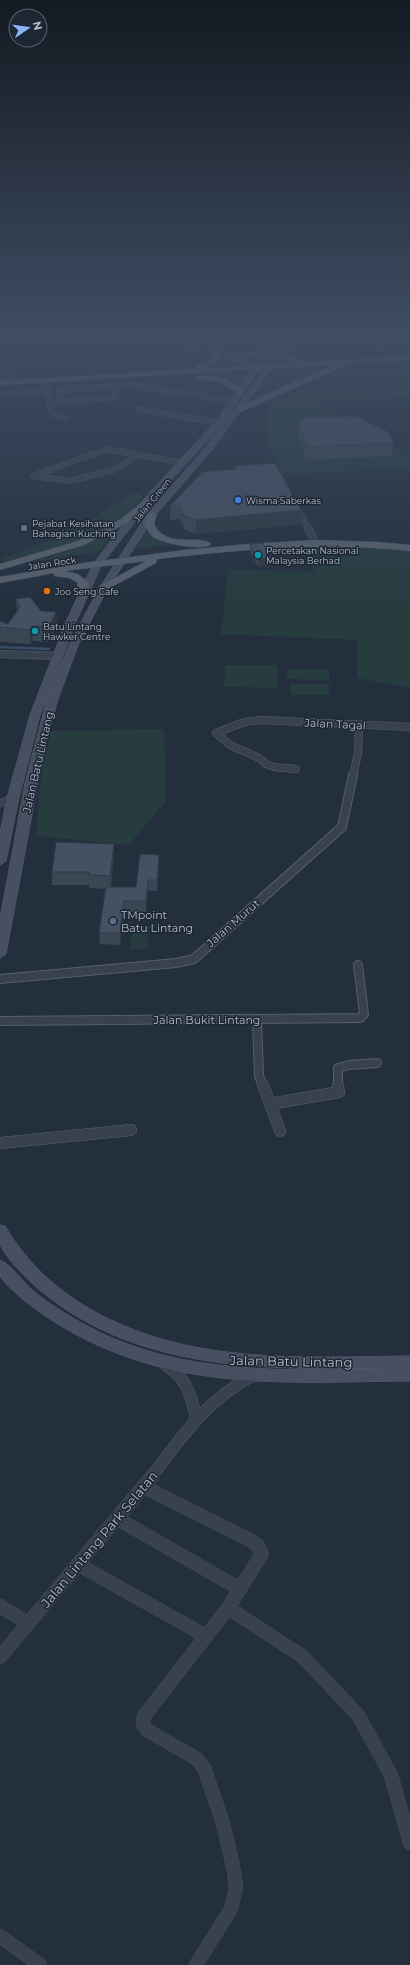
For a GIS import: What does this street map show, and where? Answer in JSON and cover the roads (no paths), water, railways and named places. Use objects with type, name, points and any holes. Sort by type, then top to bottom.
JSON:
[{"type":"main road","name":"Jalan Green","points":[[101,559],[146,502],[218,424]]},
{"type":"main road","name":"Jalan Green","points":[[123,557],[152,514],[230,424]]},
{"type":"main road","points":[[0,567],[87,540],[124,521],[146,502]]},
{"type":"main road","points":[[152,514],[148,524],[150,529],[162,537],[183,542],[211,544]]},
{"type":"main road","points":[[123,557],[211,544],[262,539],[313,537],[371,538],[410,543]]},
{"type":"main road","points":[[101,559],[318,542],[375,544],[410,548]]},
{"type":"main road","points":[[104,588],[121,577],[164,555]]},
{"type":"main road","name":"Jalan Batu Lintang","points":[[0,954],[19,844],[44,726],[74,645],[104,588],[123,557]]},
{"type":"main road","name":"Jalan Rock","points":[[0,572],[101,559]]},
{"type":"main road","name":"Jalan Rock","points":[[0,580],[101,559]]},
{"type":"main road","name":"Jalan Batu Lintang","points":[[0,861],[3,824],[13,798],[35,715],[58,656],[101,559]]},
{"type":"main road","points":[[15,576],[49,574],[71,575],[80,578],[83,582],[84,596]]},
{"type":"main road","name":"Jalan Batu Lintang","points":[[0,1230],[18,1257],[38,1279],[62,1300],[116,1331],[144,1342],[190,1354],[265,1362],[410,1362]]},
{"type":"main road","name":"Jalan Batu Lintang","points":[[0,1266],[33,1298],[77,1328],[106,1343],[155,1360],[188,1368],[221,1372],[255,1374],[410,1375]]},
{"type":"street","points":[[137,455],[116,468],[70,481],[33,476],[107,449],[183,463]]},
{"type":"street","points":[[296,507],[313,537]]},
{"type":"street","points":[[0,654],[58,656]]},
{"type":"street","name":"Jalan Tagal","points":[[296,769],[266,764],[259,758],[230,745],[216,733],[244,722],[261,720],[359,726],[410,727]]},
{"type":"street","name":"Jalan Murut","points":[[0,979],[176,963],[194,960],[342,827],[358,753],[359,726]]},
{"type":"street","points":[[0,804],[13,798]]},
{"type":"street","name":"Jalan Bukit Lintang","points":[[0,1021],[360,1018],[364,1014],[358,965]]},
{"type":"street","points":[[257,1020],[259,1076],[280,1131]]},
{"type":"street","points":[[270,1104],[339,1092],[337,1075],[338,1068],[349,1065],[377,1063]]},
{"type":"street","points":[[0,1143],[131,1130]]},
{"type":"street","points":[[155,1360],[176,1370],[188,1389],[196,1419]]},
{"type":"street","name":"Jalan Lintang Park Selatan","points":[[0,1658],[28,1623],[118,1519],[196,1419],[236,1382],[255,1374]]},
{"type":"street","points":[[144,1487],[258,1546],[262,1554],[228,1608],[144,1716],[143,1725],[147,1730],[197,1759],[204,1768],[222,1820],[233,1866],[236,1886],[230,1909],[196,1965]]},
{"type":"street","points":[[118,1519],[240,1589]]},
{"type":"street","points":[[79,1565],[206,1636]]},
{"type":"street","points":[[0,1606],[28,1623]]},
{"type":"street","points":[[228,1608],[302,1656],[358,1715],[391,1775],[410,1843]]},
{"type":"street","points":[[0,1936],[40,1965]]},
{"type":"waterway","points":[[0,647],[49,649]]},
{"type":"place","name":"Wisma Saberkas","points":[[238,500]]},
{"type":"place","name":"Pejabat Kesihatan Bahagian Kuching","points":[[24,528]]},
{"type":"place","name":"Percetakan Nasional Malaysia Berhad","points":[[258,555]]},
{"type":"place","name":"Joo Seng Cafe","points":[[47,591]]},
{"type":"place","name":"Batu Lintang Hawker Centre","points":[[35,631]]},
{"type":"place","name":"TMpoint Batu Lintang","points":[[113,921]]}]
